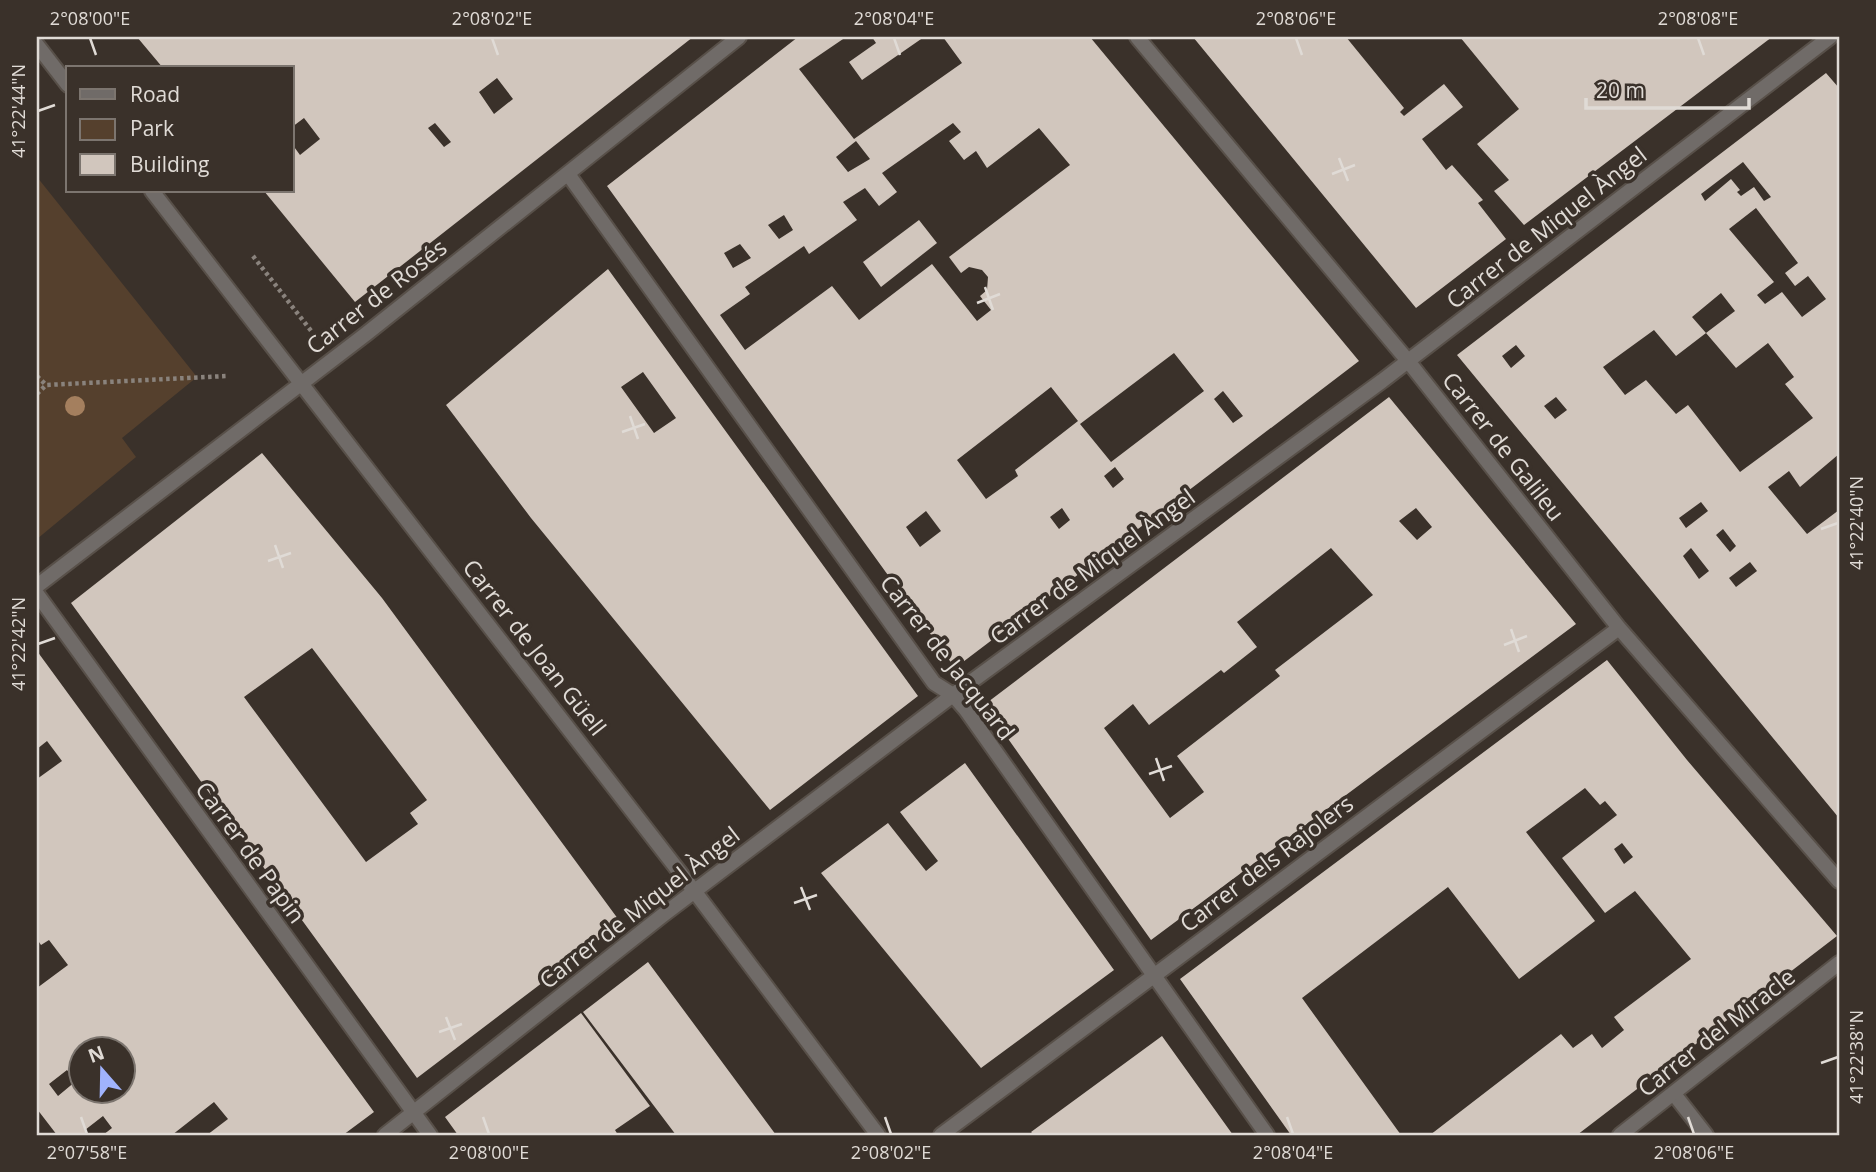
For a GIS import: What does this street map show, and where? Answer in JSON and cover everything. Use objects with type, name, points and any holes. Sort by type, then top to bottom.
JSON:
[{"type":"street","name":"Carrer de Rosés","points":[[37,586],[568,174],[739,37]]},
{"type":"street","name":"Carrer de Galileu","points":[[1137,37],[1408,361],[1619,628],[1839,881]]},
{"type":"street","name":"Carrer de Miquel Àngel","points":[[385,1135],[695,892],[953,695],[1408,361],[1830,37]]},
{"type":"street","points":[[37,45],[66,82]]},
{"type":"street","name":"Carrer de Jacquard","points":[[568,174],[934,683],[953,695],[1267,1135]]},
{"type":"street","name":"Carrer de Joan Güell","points":[[153,192],[695,892],[878,1135]]},
{"type":"street","name":"Carrer de Papin","points":[[37,594],[430,1135]]},
{"type":"street","name":"Carrer dels Rajolers","points":[[941,1135],[1619,628]]},
{"type":"street","name":"Carrer del Miracle","points":[[1619,1135],[1839,963]]},
{"type":"street","points":[[1674,1094],[1706,1135]]},
{"type":"path","points":[[37,376],[46,386]]},
{"type":"path","points":[[37,394],[46,386],[228,376]]},
{"type":"green space","points":[[37,177],[197,377],[122,438],[136,457],[37,539]]},
{"type":"building","points":[[137,37],[693,37],[355,302],[265,192],[294,192],[294,147],[300,155],[320,139],[304,118],[294,126],[294,66],[161,66]],"holes":[[[497,78],[513,99],[494,114],[479,92]],[[435,123],[451,142],[444,147],[428,128]]]},
{"type":"building","points":[[798,37],[846,37],[799,69],[854,139],[962,63],[943,37],[1090,37],[1359,361],[955,668],[607,186]],"holes":[[[953,123],[961,132],[949,141],[964,160],[976,151],[987,168],[1039,128],[1070,165],[949,257],[961,273],[969,267],[982,270],[988,277],[987,290],[980,296],[991,310],[977,321],[932,264],[859,320],[832,286],[745,350],[720,315],[750,294],[745,287],[804,246],[809,254],[857,220],[843,202],[865,188],[879,206],[897,192],[882,173]],[[856,141],[870,159],[848,172],[836,157]],[[784,215],[793,230],[779,239],[768,225]],[[740,244],[751,258],[733,268],[724,253]],[[1174,353],[1204,391],[1111,462],[1080,424]],[[1051,387],[1078,421],[1015,470],[1018,476],[986,499],[957,460]],[[1223,391],[1243,416],[1233,423],[1214,399]],[[1115,467],[1124,479],[1113,488],[1104,476]],[[1062,508],[1070,520],[1059,529],[1050,517]],[[926,511],[941,531],[920,547],[906,527]]]},
{"type":"building","points":[[872,37],[924,37],[862,80],[849,62],[876,43]]},
{"type":"building","points":[[1193,37],[1346,37],[1404,108],[1400,112],[1404,116],[1444,84],[1463,107],[1422,139],[1446,170],[1452,165],[1483,200],[1478,203],[1506,239],[1416,308]]},
{"type":"building","points":[[1460,37],[1772,37],[1524,225],[1494,191],[1509,180],[1477,144],[1519,109]]},
{"type":"building","points":[[1826,73],[1839,88],[1839,454],[1800,487],[1789,471],[1768,487],[1807,534],[1839,510],[1839,818],[1457,355]],"holes":[[[1743,162],[1771,197],[1764,201],[1754,187],[1741,196],[1737,192],[1740,190],[1731,179],[1705,201],[1701,194]],[[1756,208],[1798,263],[1785,273],[1795,286],[1808,276],[1826,299],[1802,317],[1782,292],[1765,304],[1757,295],[1774,282],[1729,229]],[[1721,293],[1735,311],[1706,333],[1692,317]],[[1654,330],[1676,356],[1706,333],[1736,368],[1768,343],[1794,377],[1785,384],[1813,418],[1740,472],[1688,405],[1676,414],[1646,380],[1625,395],[1603,367]],[[1516,345],[1525,356],[1511,368],[1502,356]],[[1556,397],[1567,410],[1555,419],[1544,406]],[[1701,502],[1708,511],[1686,528],[1679,518]],[[1723,529],[1736,546],[1730,552],[1716,535]],[[1691,548],[1709,571],[1699,579],[1683,556]],[[1750,562],[1757,571],[1736,587],[1729,578]]]},
{"type":"building","points":[[919,220],[937,243],[881,287],[863,262]]},
{"type":"building","points":[[608,269],[918,696],[770,810],[531,518],[446,405]],"holes":[[[643,372],[676,418],[654,433],[621,387]]]},
{"type":"building","points":[[1389,397],[1576,624],[1151,940],[984,705]],"holes":[[[1416,508],[1432,527],[1417,540],[1399,521]],[[1331,548],[1373,595],[1275,670],[1280,676],[1177,756],[1204,792],[1170,818],[1104,728],[1133,704],[1149,725],[1221,670],[1224,673],[1257,647],[1237,622]]]},
{"type":"building","points":[[262,453],[382,598],[621,923],[417,1078],[71,603]],"holes":[[[312,648],[427,800],[410,813],[418,824],[366,862],[244,697]]]},
{"type":"building","points":[[37,651],[374,1112],[343,1135],[207,1135],[228,1119],[214,1102],[172,1135],[103,1135],[112,1128],[103,1116],[85,1130],[88,1135],[57,1135],[37,1109],[37,988],[68,965],[49,940],[41,945],[37,939],[37,779],[62,761],[47,741],[37,749]]},
{"type":"building","points":[[1607,660],[1687,760],[1837,936],[1577,1135],[1430,1135],[1561,1034],[1573,1048],[1592,1034],[1602,1048],[1624,1030],[1614,1017],[1691,959],[1635,891],[1605,913],[1562,858],[1617,815],[1605,801],[1600,805],[1585,788],[1526,832],[1595,921],[1519,979],[1448,887],[1302,998],[1401,1135],[1291,1135],[1180,979]],"holes":[[[1622,843],[1633,857],[1624,864],[1614,849]]]},
{"type":"building","points":[[965,763],[1114,970],[981,1068],[821,873],[888,823],[926,871],[938,861],[900,812]]},
{"type":"building","points":[[648,962],[776,1135],[676,1135],[583,1012]]},
{"type":"building","points":[[581,1013],[650,1106],[615,1130],[618,1135],[458,1135],[445,1117]]},
{"type":"building","points":[[1162,1036],[1233,1135],[1034,1135],[1031,1132]]}]
